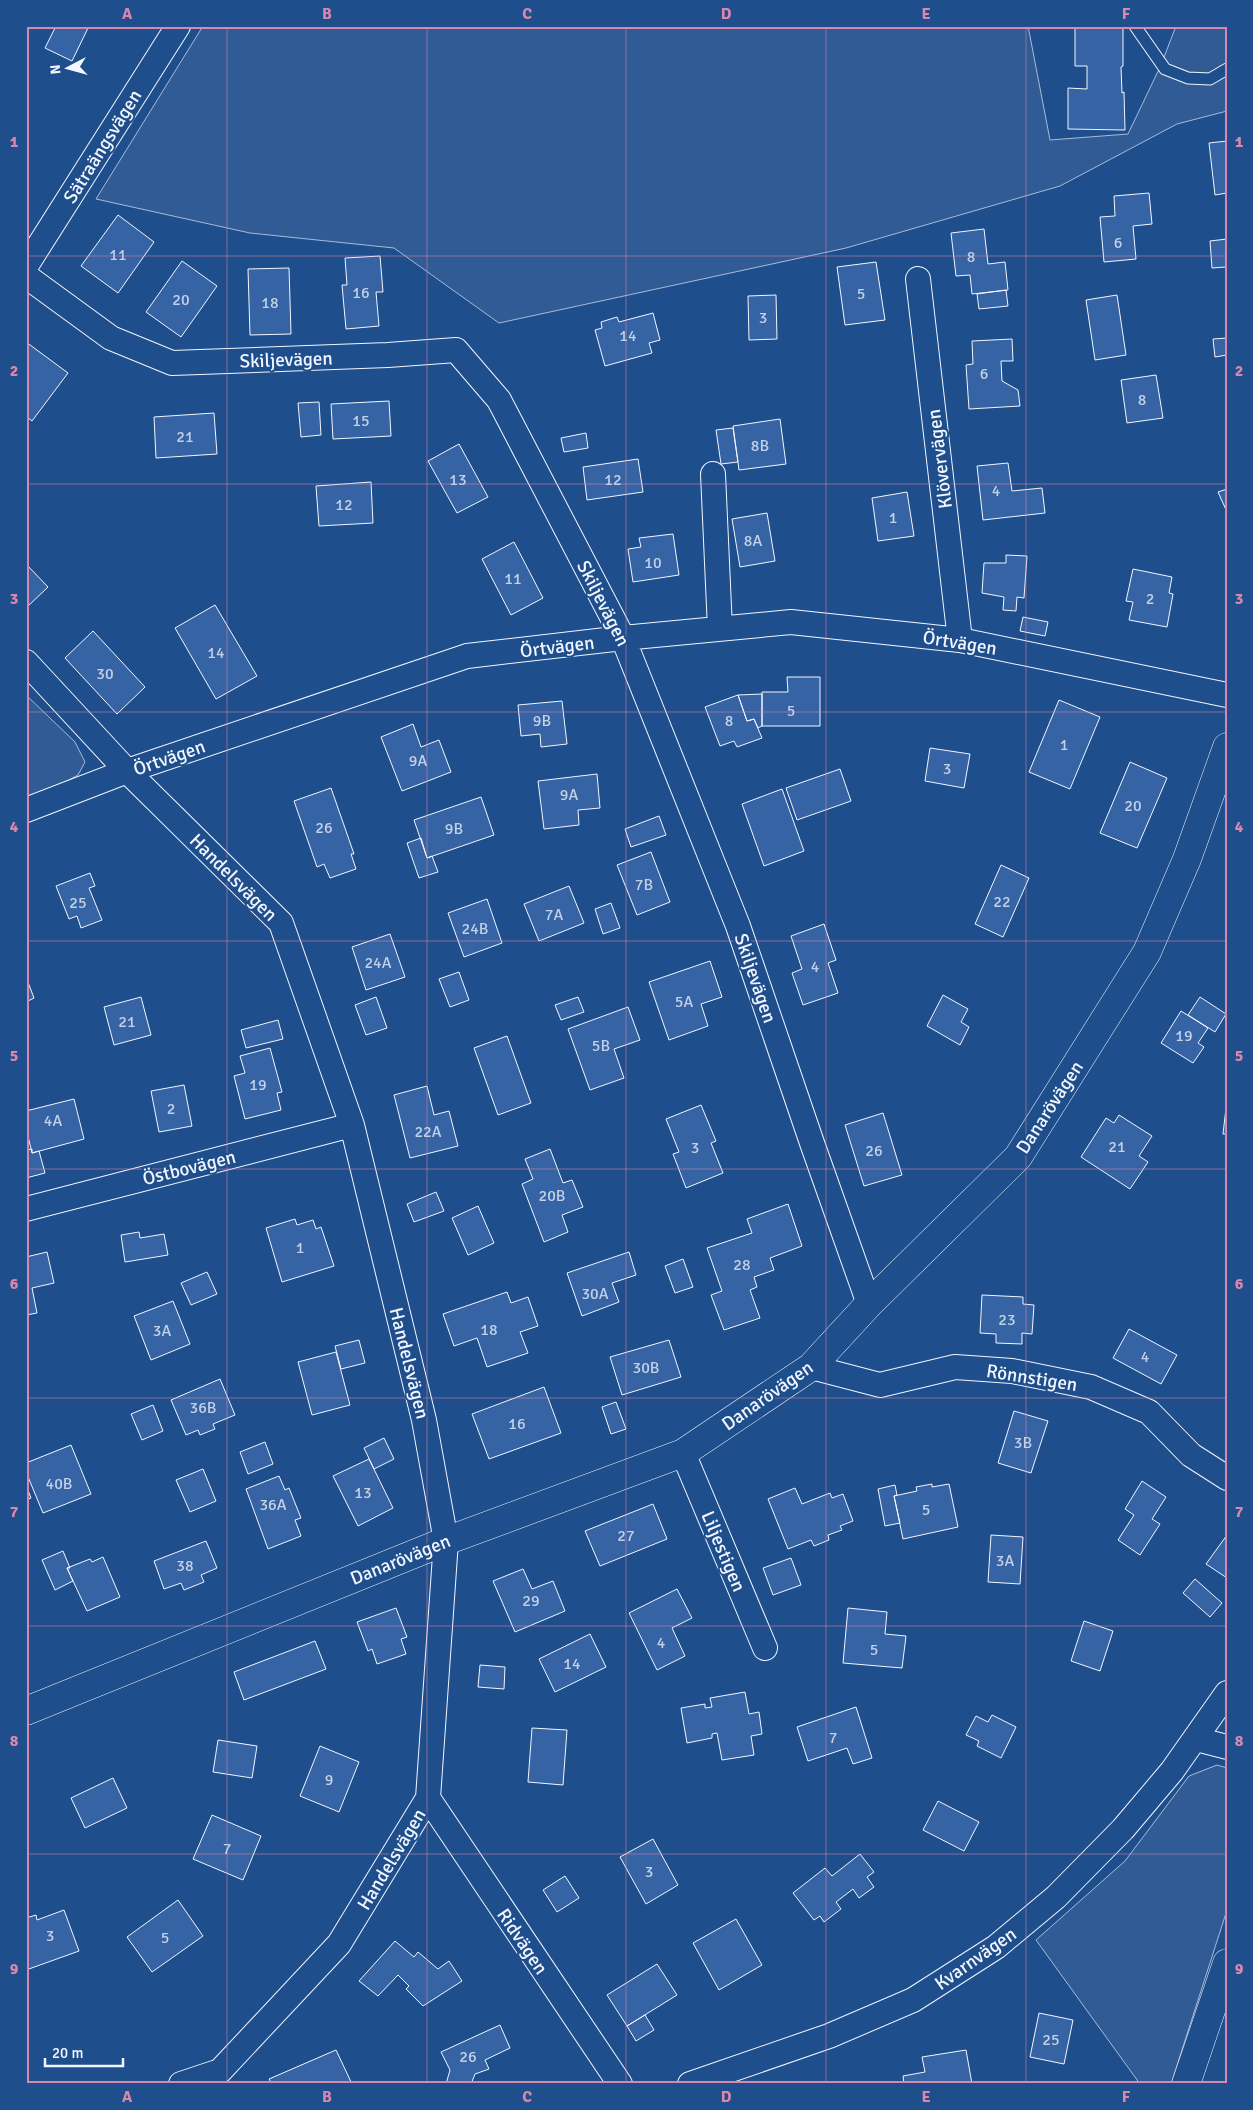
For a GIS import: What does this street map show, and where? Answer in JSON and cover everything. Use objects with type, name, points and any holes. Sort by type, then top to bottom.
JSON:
[{"type":"street","name":"Sätraängsvägen","points":[[26,266],[178,26]]},
{"type":"street","name":"Skiljevägen","points":[[26,276],[111,338],[172,363],[388,355],[456,350],[499,400],[623,638],[738,926],[869,1304]]},
{"type":"street","name":"Klövervägen","points":[[918,279],[960,640]]},
{"type":"street","points":[[713,474],[720,629]]},
{"type":"street","name":"Örtvägen","points":[[26,810],[127,771],[467,656],[623,638],[791,622],[960,640],[1227,695]]},
{"type":"street","name":"Handelsvägen","points":[[26,662],[127,771],[281,922],[352,1125],[424,1420],[446,1541],[428,1798],[339,1944],[220,2071],[182,2084]]},
{"type":"street","name":"Danarövägen","points":[[26,1711],[446,1541],[683,1453],[811,1367],[869,1304],[1018,1157],[1147,952],[1187,859],[1227,747]]},
{"type":"street","name":"Östbovägen","points":[[26,1209],[352,1125]]},
{"type":"street","name":"Rönnstigen","points":[[811,1367],[880,1385],[955,1367],[1012,1371],[1091,1387],[1149,1412],[1191,1455],[1227,1478]]},
{"type":"street","name":"Liljestigen","points":[[683,1453],[765,1648]]},
{"type":"street","name":"Kvarnvägen","points":[[690,2084],[829,2036],[913,2000],[996,1946],[1056,1897],[1123,1829],[1172,1771],[1227,1693]]},
{"type":"street","points":[[1196,1738],[1227,1747]]},
{"type":"street","name":"Ridvägen","points":[[428,1798],[620,2084]]},
{"type":"street","points":[[1186,2084],[1227,1963]]},
{"type":"lane","points":[[1135,26],[1165,69],[1188,78],[1210,79],[1227,69]]},
{"type":"shaded area","points":[[203,26],[1028,26],[1050,140],[1128,134],[1161,65],[1176,26],[1227,26],[1227,111],[1177,124],[1060,186],[846,248],[499,323],[394,248],[250,233],[96,199]]},
{"type":"shaded area","points":[[26,695],[75,742],[85,762],[78,775],[26,803]]},
{"type":"shaded area","points":[[1217,1765],[1227,1768],[1227,1910],[1171,2084],[1140,2084],[1036,1940],[1125,1861],[1189,1776]]},
{"type":"building","points":[[56,26],[89,26],[72,61],[45,48]]},
{"type":"building","points":[[1075,26],[1123,26],[1123,66],[1121,67],[1125,130],[1068,129],[1068,88],[1087,89],[1087,66],[1075,66]]},
{"type":"building","points":[[1227,141],[1227,193],[1215,195],[1209,143]]},
{"type":"building","points":[[1149,193],[1152,224],[1133,226],[1136,259],[1104,262],[1100,217],[1115,216],[1114,196]]},
{"type":"building","points":[[118,215],[154,242],[118,293],[81,266]]},
{"type":"building","points":[[984,229],[988,264],[1005,262],[1008,290],[972,294],[970,275],[956,276],[951,233]]},
{"type":"building","points":[[1227,239],[1227,274],[1226,267],[1212,268],[1210,241]]},
{"type":"building","points":[[380,256],[383,292],[376,292],[379,326],[346,329],[342,285],[347,285],[345,258]]},
{"type":"building","points":[[182,261],[217,286],[181,337],[146,312]]},
{"type":"building","points":[[876,262],[885,320],[845,325],[837,267]]},
{"type":"building","points":[[289,268],[291,334],[250,335],[248,269]]},
{"type":"building","points":[[1006,290],[1008,306],[979,309],[977,294]]},
{"type":"building","points":[[776,295],[777,339],[749,340],[748,296]]},
{"type":"building","points":[[1117,295],[1126,355],[1095,360],[1086,300]]},
{"type":"building","points":[[653,313],[660,340],[649,343],[652,353],[605,366],[595,330],[602,328],[601,322],[617,317],[619,322]]},
{"type":"building","points":[[1227,338],[1227,355],[1215,357],[1213,339]]},
{"type":"building","points":[[1012,339],[1013,361],[1001,361],[1002,381],[1018,390],[1020,406],[969,409],[966,365],[973,364],[972,341]]},
{"type":"building","points":[[26,342],[68,373],[32,421],[26,416]]},
{"type":"building","points":[[1156,375],[1163,418],[1127,423],[1121,380]]},
{"type":"building","points":[[389,401],[391,436],[333,439],[331,404]]},
{"type":"building","points":[[319,402],[321,435],[301,437],[298,403]]},
{"type":"building","points":[[214,413],[217,454],[156,458],[154,417]]},
{"type":"building","points":[[780,419],[786,464],[739,470],[733,426]]},
{"type":"building","points":[[733,428],[738,462],[721,464],[716,430]]},
{"type":"building","points":[[586,433],[588,448],[564,452],[561,438]]},
{"type":"building","points":[[459,444],[488,497],[457,513],[428,461]]},
{"type":"building","points":[[638,459],[643,492],[587,500],[583,467]]},
{"type":"building","points":[[1008,463],[1012,491],[1042,488],[1045,513],[983,520],[977,466]]},
{"type":"building","points":[[371,482],[373,523],[319,526],[316,486]]},
{"type":"building","points":[[1227,489],[1227,512],[1218,492]]},
{"type":"building","points":[[907,492],[914,536],[878,541],[872,498]]},
{"type":"building","points":[[767,513],[775,561],[740,567],[732,519]]},
{"type":"building","points":[[673,534],[679,575],[633,582],[628,549],[641,547],[639,538]]},
{"type":"building","points":[[514,542],[543,598],[511,615],[482,559]]},
{"type":"building","points":[[1006,555],[1027,556],[1024,598],[1017,597],[1016,611],[1003,610],[1004,597],[982,593],[984,563],[1006,563]]},
{"type":"building","points":[[26,564],[48,587],[26,608]]},
{"type":"building","points":[[1133,569],[1172,577],[1169,593],[1173,594],[1167,627],[1129,620],[1133,602],[1126,601]]},
{"type":"building","points":[[215,605],[257,676],[216,699],[175,628]]},
{"type":"building","points":[[1023,617],[1048,622],[1045,636],[1020,631]]},
{"type":"building","points":[[93,631],[145,687],[117,714],[65,658]]},
{"type":"building","points":[[787,677],[820,677],[820,726],[762,726],[762,692],[788,692]]},
{"type":"building","points":[[762,694],[762,726],[758,728],[754,719],[747,721],[738,695]]},
{"type":"building","points":[[738,695],[747,721],[754,719],[762,738],[737,747],[734,741],[720,746],[705,707]]},
{"type":"building","points":[[1059,700],[1100,717],[1070,789],[1029,772]]},
{"type":"building","points":[[562,701],[567,744],[541,747],[540,734],[521,736],[518,705]]},
{"type":"building","points":[[413,724],[421,747],[439,740],[451,772],[402,791],[381,737]]},
{"type":"building","points":[[930,748],[970,754],[964,788],[925,781]]},
{"type":"building","points":[[1130,762],[1167,778],[1137,848],[1100,833]]},
{"type":"building","points":[[840,769],[851,801],[797,820],[786,788]]},
{"type":"building","points":[[597,774],[600,808],[578,810],[579,825],[544,829],[538,781]]},
{"type":"building","points":[[331,788],[354,854],[351,854],[356,869],[330,878],[324,864],[317,867],[294,801]]},
{"type":"building","points":[[782,789],[804,851],[764,866],[742,804]]},
{"type":"building","points":[[481,797],[494,835],[427,858],[414,820]]},
{"type":"building","points":[[659,816],[666,835],[631,847],[625,829]]},
{"type":"building","points":[[421,838],[427,858],[432,856],[438,872],[419,878],[407,843]]},
{"type":"building","points":[[651,852],[670,902],[637,915],[617,865]]},
{"type":"building","points":[[1001,865],[1029,878],[1003,937],[975,924]]},
{"type":"building","points":[[90,873],[95,886],[89,888],[102,920],[81,928],[77,916],[69,919],[56,886]]},
{"type":"building","points":[[569,886],[584,923],[539,941],[524,904]]},
{"type":"building","points":[[487,899],[502,943],[464,957],[448,913]]},
{"type":"building","points":[[611,903],[620,928],[603,934],[595,909]]},
{"type":"building","points":[[824,924],[836,960],[828,963],[838,993],[803,1005],[792,973],[802,969],[791,936]]},
{"type":"building","points":[[390,934],[405,977],[366,990],[352,947]]},
{"type":"building","points":[[710,961],[722,997],[701,1004],[708,1026],[669,1040],[649,982]]},
{"type":"building","points":[[459,972],[469,1000],[450,1007],[439,979]]},
{"type":"building","points":[[26,977],[34,998],[26,1002]]},
{"type":"building","points":[[943,995],[968,1009],[961,1022],[969,1027],[960,1045],[927,1026]]},
{"type":"building","points":[[141,997],[151,1035],[114,1045],[104,1007]]},
{"type":"building","points":[[376,997],[387,1028],[366,1035],[355,1005]]},
{"type":"building","points":[[578,997],[584,1012],[561,1020],[555,1005]]},
{"type":"building","points":[[1200,997],[1226,1014],[1215,1032],[1188,1015]]},
{"type":"building","points":[[628,1007],[640,1040],[614,1049],[624,1078],[590,1090],[568,1029]]},
{"type":"building","points":[[1181,1011],[1208,1028],[1198,1043],[1204,1047],[1193,1063],[1161,1043]]},
{"type":"building","points":[[278,1020],[283,1039],[246,1048],[241,1030]]},
{"type":"building","points":[[507,1036],[531,1103],[498,1115],[474,1048]]},
{"type":"building","points":[[270,1048],[282,1092],[277,1093],[281,1110],[245,1119],[234,1076],[245,1073],[240,1056]]},
{"type":"building","points":[[184,1085],[192,1126],[159,1132],[151,1091]]},
{"type":"building","points":[[427,1086],[434,1115],[449,1111],[458,1146],[410,1158],[394,1095]]},
{"type":"building","points":[[74,1099],[84,1139],[32,1153],[26,1128],[26,1111]]},
{"type":"building","points":[[701,1105],[716,1141],[711,1143],[723,1173],[686,1188],[673,1154],[679,1152],[666,1119]]},
{"type":"building","points":[[1226,1108],[1227,1134],[1223,1134]]},
{"type":"building","points":[[883,1113],[902,1175],[864,1186],[845,1125]]},
{"type":"building","points":[[1119,1115],[1152,1136],[1139,1156],[1148,1162],[1130,1189],[1081,1157],[1106,1118],[1114,1123]]},
{"type":"building","points":[[32,1149],[32,1153],[39,1151],[45,1173],[26,1178],[26,1150]]},
{"type":"building","points":[[550,1149],[563,1183],[572,1180],[583,1207],[562,1215],[568,1232],[544,1242],[522,1184],[533,1179],[525,1159]]},
{"type":"building","points":[[436,1192],[444,1211],[414,1222],[407,1204]]},
{"type":"building","points":[[788,1204],[802,1246],[770,1258],[774,1270],[754,1277],[757,1287],[750,1290],[760,1318],[724,1330],[711,1295],[722,1291],[707,1248],[752,1233],[747,1219]]},
{"type":"building","points":[[478,1206],[494,1243],[468,1255],[452,1218]]},
{"type":"building","points":[[295,1219],[297,1225],[313,1220],[316,1229],[321,1227],[334,1266],[282,1282],[266,1228]]},
{"type":"building","points":[[139,1232],[140,1238],[164,1234],[168,1255],[125,1262],[121,1235]]},
{"type":"building","points":[[47,1252],[54,1283],[32,1288],[37,1313],[26,1315],[26,1257]]},
{"type":"building","points":[[629,1252],[636,1275],[612,1283],[619,1302],[582,1316],[567,1273]]},
{"type":"building","points":[[683,1259],[693,1287],[675,1293],[665,1266]]},
{"type":"building","points":[[207,1272],[217,1294],[191,1305],[181,1283]]},
{"type":"building","points":[[507,1292],[511,1303],[528,1297],[538,1326],[520,1332],[528,1353],[487,1367],[477,1338],[454,1346],[443,1314]]},
{"type":"building","points":[[982,1295],[1023,1297],[1023,1304],[1034,1305],[1032,1334],[1022,1333],[1022,1344],[996,1343],[996,1334],[980,1333]]},
{"type":"building","points":[[173,1301],[190,1344],[151,1360],[134,1316]]},
{"type":"building","points":[[1129,1329],[1177,1355],[1161,1384],[1113,1358]]},
{"type":"building","points":[[359,1340],[365,1363],[341,1369],[335,1346]]},
{"type":"building","points":[[669,1340],[681,1377],[622,1395],[610,1357]]},
{"type":"building","points":[[336,1352],[350,1405],[312,1415],[298,1362]]},
{"type":"building","points":[[220,1379],[235,1415],[213,1424],[215,1429],[200,1435],[198,1430],[186,1435],[171,1400]]},
{"type":"building","points":[[544,1387],[561,1433],[489,1459],[472,1414]]},
{"type":"building","points":[[616,1402],[626,1429],[611,1434],[602,1407]]},
{"type":"building","points":[[153,1405],[163,1431],[142,1440],[131,1414]]},
{"type":"building","points":[[1014,1411],[1048,1421],[1031,1473],[998,1463]]},
{"type":"building","points":[[384,1438],[394,1459],[374,1469],[364,1448]]},
{"type":"building","points":[[265,1442],[273,1464],[248,1474],[240,1452]]},
{"type":"building","points":[[71,1445],[91,1494],[43,1513],[26,1472],[26,1463]]},
{"type":"building","points":[[369,1459],[393,1508],[358,1526],[333,1476]]},
{"type":"building","points":[[203,1469],[216,1501],[190,1512],[176,1480]]},
{"type":"building","points":[[279,1476],[285,1490],[289,1488],[301,1518],[295,1520],[301,1536],[268,1549],[246,1489]]},
{"type":"building","points":[[1142,1481],[1166,1497],[1152,1519],[1160,1524],[1140,1555],[1118,1540],[1134,1515],[1125,1509]]},
{"type":"building","points":[[932,1484],[932,1487],[949,1484],[958,1527],[903,1539],[894,1496],[917,1491],[916,1487]]},
{"type":"building","points":[[26,1485],[31,1498],[26,1500]]},
{"type":"building","points":[[895,1485],[897,1495],[894,1496],[900,1523],[885,1526],[878,1489]]},
{"type":"building","points":[[795,1488],[802,1504],[830,1493],[832,1498],[843,1494],[853,1521],[840,1526],[842,1530],[828,1535],[829,1540],[814,1546],[811,1540],[788,1549],[768,1499]]},
{"type":"building","points":[[653,1504],[667,1539],[600,1566],[585,1531]]},
{"type":"building","points":[[991,1535],[1023,1537],[1020,1584],[988,1582]]},
{"type":"building","points":[[1227,1535],[1227,1578],[1206,1564]]},
{"type":"building","points":[[206,1541],[217,1568],[201,1575],[204,1582],[184,1590],[181,1583],[164,1589],[154,1561]]},
{"type":"building","points":[[63,1551],[70,1568],[67,1568],[73,1581],[55,1590],[42,1560]]},
{"type":"building","points":[[103,1557],[120,1597],[87,1611],[67,1568],[90,1559],[92,1562]]},
{"type":"building","points":[[791,1558],[801,1585],[773,1595],[763,1568]]},
{"type":"building","points":[[523,1569],[532,1589],[553,1581],[565,1611],[515,1632],[493,1581]]},
{"type":"building","points":[[1195,1579],[1222,1603],[1210,1617],[1183,1593]]},
{"type":"building","points":[[677,1589],[692,1618],[672,1628],[685,1656],[657,1670],[629,1613]]},
{"type":"building","points":[[396,1608],[407,1637],[401,1639],[406,1654],[377,1664],[372,1649],[368,1651],[357,1622]]},
{"type":"building","points":[[848,1608],[887,1612],[885,1634],[906,1636],[902,1668],[843,1663]]},
{"type":"building","points":[[1084,1621],[1113,1631],[1100,1671],[1071,1661]]},
{"type":"building","points":[[590,1634],[606,1667],[555,1692],[539,1659]]},
{"type":"building","points":[[315,1641],[326,1669],[244,1700],[234,1672]]},
{"type":"building","points":[[480,1665],[505,1667],[504,1689],[478,1687]]},
{"type":"building","points":[[745,1692],[749,1714],[759,1712],[762,1734],[751,1736],[754,1755],[722,1760],[717,1733],[712,1734],[712,1738],[687,1743],[681,1708],[705,1704],[705,1708],[712,1707],[710,1698]]},
{"type":"building","points":[[856,1707],[872,1758],[853,1764],[847,1748],[808,1761],[797,1727]]},
{"type":"building","points":[[992,1715],[1016,1727],[1001,1758],[977,1746],[979,1741],[966,1735],[976,1716],[988,1722]]},
{"type":"building","points":[[532,1728],[567,1730],[563,1785],[528,1782]]},
{"type":"building","points":[[218,1740],[257,1746],[252,1778],[213,1772]]},
{"type":"building","points":[[320,1746],[359,1762],[339,1812],[300,1796]]},
{"type":"building","points":[[113,1778],[127,1808],[85,1828],[71,1798]]},
{"type":"building","points":[[938,1801],[979,1822],[964,1851],[923,1830]]},
{"type":"building","points":[[212,1815],[261,1836],[243,1880],[193,1859]]},
{"type":"building","points":[[653,1839],[678,1885],[646,1904],[620,1857]]},
{"type":"building","points":[[860,1854],[874,1872],[867,1877],[874,1887],[859,1898],[853,1889],[836,1902],[841,1909],[824,1922],[820,1916],[814,1920],[793,1893],[825,1868],[832,1876]]},
{"type":"building","points":[[565,1876],[579,1898],[557,1912],[543,1890]]},
{"type":"building","points":[[178,1900],[203,1936],[152,1972],[127,1937]]},
{"type":"building","points":[[64,1910],[79,1951],[26,1970],[26,1918],[36,1915],[37,1920]]},
{"type":"building","points":[[736,1919],[762,1965],[719,1990],[693,1943]]},
{"type":"building","points":[[395,1941],[414,1957],[418,1952],[438,1969],[449,1961],[462,1981],[423,2006],[406,1989],[409,1986],[398,1975],[378,1996],[359,1981]]},
{"type":"building","points":[[657,1964],[677,1995],[627,2026],[607,1995]]},
{"type":"building","points":[[1039,2013],[1073,2020],[1064,2064],[1030,2057]]},
{"type":"building","points":[[645,2015],[654,2030],[636,2041],[627,2026]]},
{"type":"building","points":[[500,2025],[510,2048],[485,2060],[489,2069],[475,2074],[471,2084],[446,2084],[450,2070],[441,2052]]},
{"type":"building","points":[[336,2050],[352,2084],[272,2084],[269,2079]]},
{"type":"building","points":[[966,2050],[972,2084],[904,2084],[903,2076],[925,2072],[922,2057]]}]
